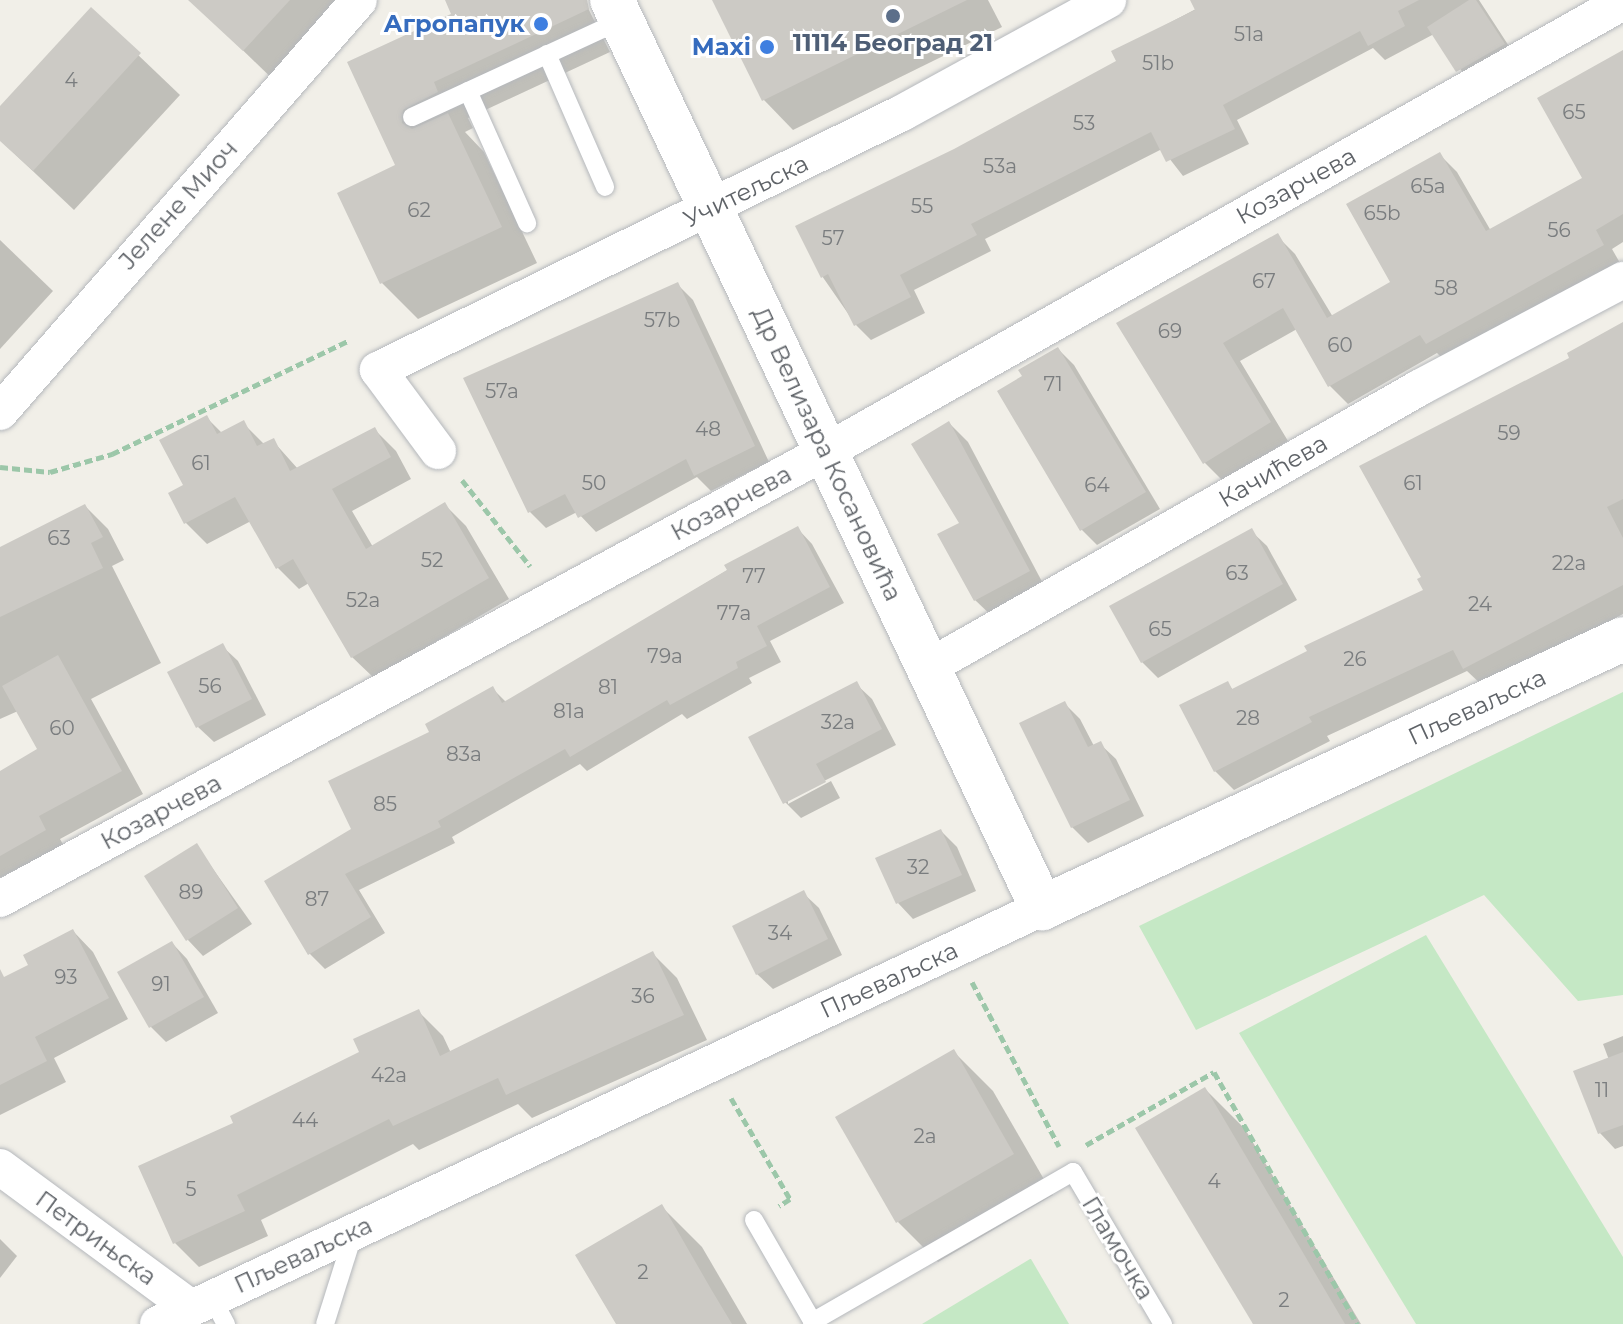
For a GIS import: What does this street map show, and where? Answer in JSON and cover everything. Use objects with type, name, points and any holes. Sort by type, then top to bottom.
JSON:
[{"type":"street","name":"Јелене Миоч","points":[[0,412],[359,0]]},
{"type":"street","name":"Учитељска","points":[[378,370],[973,77],[1108,0]]},
{"type":"street","name":"Козарчева","points":[[0,899],[825,452],[1623,2]]},
{"type":"street","name":"Др Велизара Косановића","points":[[617,10],[1042,908]]},
{"type":"street","name":"Качићева","points":[[927,668],[1419,388],[1623,280]]},
{"type":"street","points":[[378,370],[438,451]]},
{"type":"street","name":"Пљеваљска","points":[[158,1324],[210,1310],[354,1231],[1623,639]]},
{"type":"street","name":"Петрињска","points":[[0,1167],[210,1310]]},
{"type":"lane","points":[[412,117],[547,54],[617,10]]},
{"type":"lane","points":[[547,54],[605,187]]},
{"type":"lane","points":[[468,91],[527,223]]},
{"type":"lane","points":[[754,1220],[813,1323],[1069,1165]]},
{"type":"lane","name":"Гламочка","points":[[1069,1165],[1163,1324]]},
{"type":"lane","points":[[325,1324],[354,1231]]},
{"type":"path","points":[[0,467],[50,472],[112,454],[353,339],[378,370]]},
{"type":"path","points":[[438,451],[556,598]]},
{"type":"path","points":[[955,949],[1069,1165]]},
{"type":"path","points":[[1078,1150],[1214,1072],[1357,1324]]},
{"type":"path","points":[[735,1105],[790,1199]]},
{"type":"green space","points":[[1623,692],[1623,995],[1578,1001],[1484,895],[1196,1030],[1139,926]]},
{"type":"green space","points":[[1426,935],[1623,1257],[1623,1324],[1416,1324],[1239,1033]]},
{"type":"green space","points":[[1030,1259],[1069,1324],[922,1324]]},
{"type":"building","points":[[188,0],[290,0],[243,51]]},
{"type":"building","points":[[445,0],[587,0],[589,9],[434,82],[438,92],[403,110],[402,123],[412,129],[448,113],[502,227],[380,284],[337,193],[395,165],[347,62],[451,14]]},
{"type":"building","points":[[712,0],[967,0],[762,101]]},
{"type":"building","points":[[1190,0],[1419,0],[1398,11],[1405,26],[1368,46],[1360,31],[1223,105],[1235,129],[1166,162],[1151,132],[971,224],[977,235],[900,275],[911,297],[854,326],[828,274],[821,278],[795,226],[954,149],[1116,61],[1111,51],[1195,10]]},
{"type":"building","points":[[1469,0],[1476,0],[1505,44],[1456,72],[1427,27]]},
{"type":"building","points":[[91,7],[141,53],[33,171],[0,141],[0,106]]},
{"type":"building","points":[[1623,50],[1623,214],[1596,230],[1604,245],[1426,344],[1420,335],[1328,387],[1283,308],[1223,343],[1271,422],[1203,464],[1116,323],[1278,233],[1327,318],[1390,282],[1346,204],[1440,152],[1486,231],[1582,178],[1537,98]]},
{"type":"building","points":[[678,282],[755,446],[694,476],[686,459],[578,518],[565,494],[528,513],[463,378]]},
{"type":"building","points":[[1623,322],[1623,499],[1607,507],[1623,538],[1623,585],[1463,669],[1453,650],[1309,717],[1312,722],[1214,772],[1179,705],[1228,681],[1232,689],[1307,651],[1304,646],[1423,590],[1417,579],[1421,577],[1359,466],[1569,358],[1567,353]]},
{"type":"building","points":[[1058,347],[1146,492],[1080,531],[997,391],[1022,376],[1018,370]]},
{"type":"building","points":[[207,415],[217,434],[244,420],[257,446],[274,438],[290,471],[375,427],[391,457],[332,489],[366,549],[445,502],[489,578],[351,658],[293,559],[276,569],[235,497],[184,524],[168,493],[183,485],[159,440]]},
{"type":"building","points":[[949,421],[1030,571],[974,601],[937,534],[959,523],[911,444]]},
{"type":"building","points":[[85,504],[103,537],[91,543],[103,568],[0,617],[0,547]]},
{"type":"building","points":[[798,526],[830,587],[757,626],[767,646],[736,662],[738,668],[670,705],[667,700],[570,757],[565,749],[438,821],[441,827],[345,874],[371,917],[308,955],[264,881],[351,829],[328,781],[429,732],[425,724],[493,686],[502,703],[727,570],[724,565]]},
{"type":"building","points":[[1252,528],[1283,584],[1141,663],[1109,606]]},
{"type":"building","points":[[223,643],[252,699],[196,728],[167,672]]},
{"type":"building","points":[[58,655],[122,771],[39,816],[46,830],[0,856],[0,771],[37,749],[2,686]]},
{"type":"building","points":[[857,681],[882,729],[816,764],[826,782],[783,804],[748,737]]},
{"type":"building","points":[[1065,701],[1088,747],[1101,741],[1130,800],[1071,828],[1019,723]]},
{"type":"building","points":[[941,829],[962,875],[896,904],[875,858]]},
{"type":"building","points":[[197,843],[238,908],[186,941],[144,876]]},
{"type":"building","points":[[804,890],[828,939],[756,975],[732,926]]},
{"type":"building","points":[[73,929],[109,998],[35,1037],[47,1061],[0,1085],[0,969],[4,977],[28,965],[23,955]]},
{"type":"building","points":[[172,941],[204,997],[149,1028],[117,972]]},
{"type":"building","points":[[653,951],[684,1015],[506,1095],[498,1078],[393,1126],[389,1119],[237,1195],[245,1211],[173,1244],[138,1166],[233,1123],[230,1116],[359,1052],[353,1039],[419,1009],[440,1056]]},
{"type":"building","points":[[954,1049],[1014,1154],[896,1223],[835,1117]]},
{"type":"building","points":[[1623,1052],[1623,1125],[1598,1134],[1573,1071]]},
{"type":"building","points":[[1205,1087],[1345,1324],[1253,1324],[1135,1128]]},
{"type":"building","points":[[662,1204],[732,1324],[616,1324],[575,1255]]},
{"type":"place","name":"11114 Београд 21","points":[[893,16]]},
{"type":"place","name":"Агропапук","points":[[541,24]]},
{"type":"place","name":"Maxi","points":[[767,47]]}]
